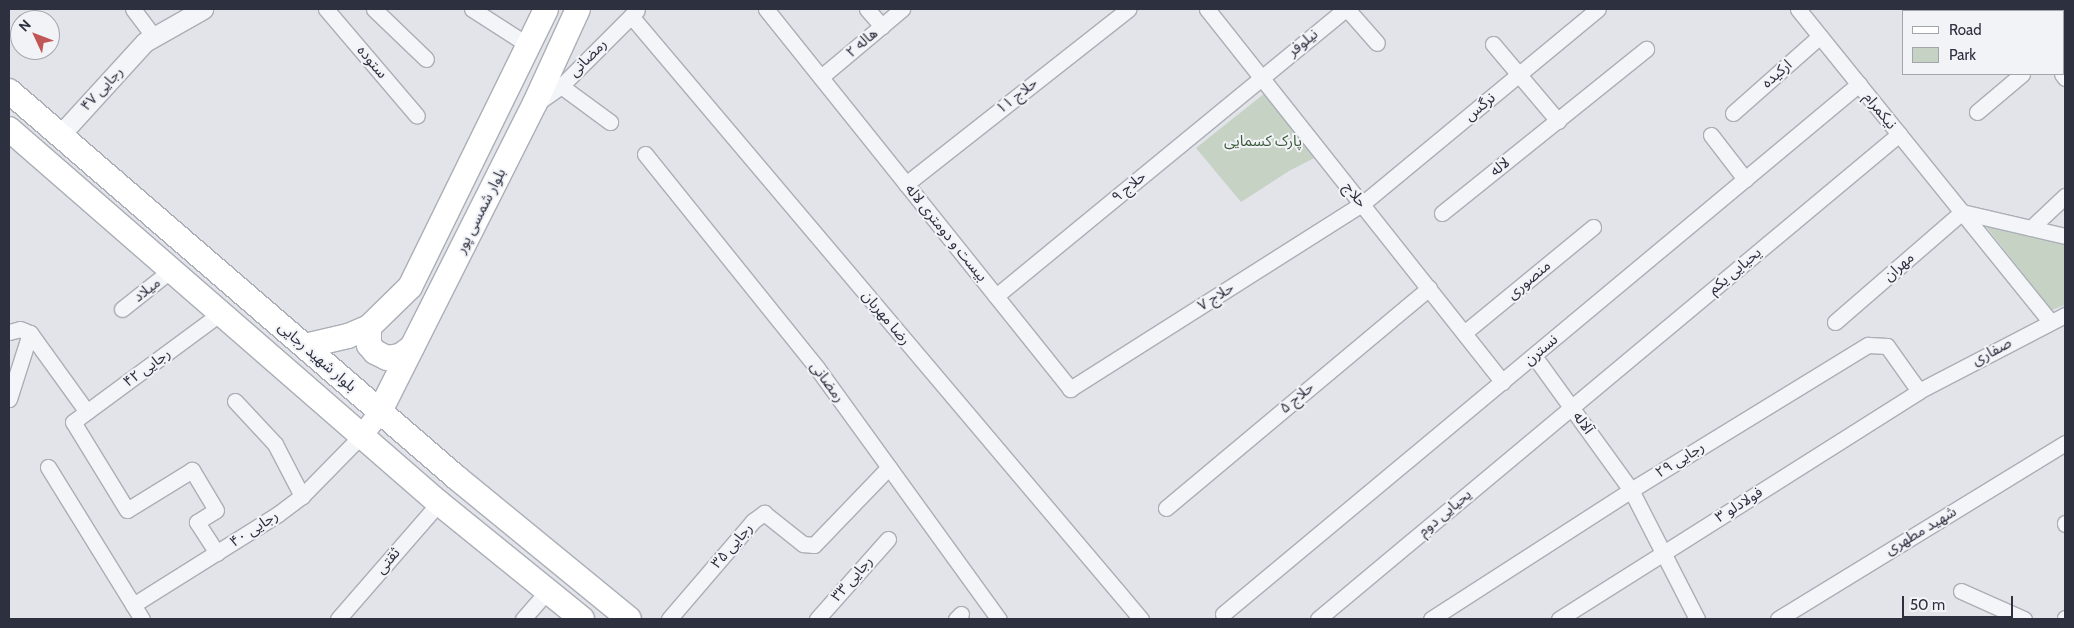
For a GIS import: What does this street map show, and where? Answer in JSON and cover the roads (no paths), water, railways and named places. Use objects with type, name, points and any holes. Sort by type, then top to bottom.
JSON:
[{"type":"main road","name":"بلوار شمسی پور","points":[[305,346],[348,336],[369,327],[410,287],[546,9]]},
{"type":"main road","name":"بلوار شمسی پور","points":[[380,411],[535,103],[578,9]]},
{"type":"main road","name":"بلوار شهید رجایی","points":[[9,91],[380,411],[629,619]]},
{"type":"main road","name":"بلوار شهید رجایی","points":[[9,129],[439,503],[582,619]]},
{"type":"main road","points":[[369,327],[369,345],[375,352],[387,358],[400,356],[412,347]]},
{"type":"main road","points":[[361,436],[380,411]]},
{"type":"street","points":[[133,9],[149,40]]},
{"type":"street","name":"رجایی ۴۷","points":[[60,135],[149,40],[203,9]]},
{"type":"street","name":"ستوده","points":[[326,9],[417,116]]},
{"type":"street","points":[[374,9],[426,58]]},
{"type":"street","points":[[472,9],[528,45]]},
{"type":"street","name":"بیست و دومتری لاله","points":[[766,9],[1070,389]]},
{"type":"street","points":[[867,9],[882,26]]},
{"type":"street","name":"هاله ۲","points":[[821,77],[902,9]]},
{"type":"street","name":"حلاج ۱۱","points":[[906,184],[1128,9]]},
{"type":"street","name":"حلاج","points":[[1207,9],[1503,382]]},
{"type":"street","points":[[1346,9],[1377,43]]},
{"type":"street","name":"نیلوفر","points":[[1261,78],[1346,9]]},
{"type":"street","name":"نرگس","points":[[1362,204],[1598,9]]},
{"type":"street","name":"نیکمرام","points":[[1798,9],[2050,321]]},
{"type":"street","name":"رمضانی","points":[[535,103],[561,86],[634,12]]},
{"type":"street","name":"رضا مهربان","points":[[634,12],[1141,619]]},
{"type":"street","name":"ارکیده","points":[[1733,113],[1820,36]]},
{"type":"street","points":[[1493,44],[1558,121]]},
{"type":"street","name":"لاله","points":[[1442,214],[1646,49]]},
{"type":"street","points":[[1977,112],[2021,75]]},
{"type":"street","name":"حلاج ۹","points":[[996,296],[1261,78]]},
{"type":"street","name":"نسترن","points":[[1223,614],[1859,84]]},
{"type":"street","points":[[561,86],[610,122]]},
{"type":"street","name":"یحیایی یکم","points":[[1572,408],[1899,134]]},
{"type":"street","points":[[1711,135],[1745,179]]},
{"type":"street","name":"رمضانی","points":[[645,154],[817,368],[999,619]]},
{"type":"street","points":[[2030,228],[2065,196]]},
{"type":"street","name":"حلاج ۷","points":[[1070,389],[1362,204]]},
{"type":"street","points":[[1962,212],[2065,236]]},
{"type":"street","name":"مهران","points":[[1835,322],[1962,212]]},
{"type":"street","name":"منصوری","points":[[1464,333],[1593,227]]},
{"type":"street","name":"میلاد","points":[[122,309],[171,270]]},
{"type":"street","name":"حلاج ۵","points":[[1166,508],[1429,288]]},
{"type":"street","name":"رجایی ۴۲","points":[[217,553],[198,522],[216,510],[192,470],[128,510],[74,422],[221,314]]},
{"type":"street","name":"صفاری","points":[[1919,391],[2050,321],[2065,315]]},
{"type":"street","points":[[9,332],[20,329],[30,333],[87,412]]},
{"type":"street","points":[[9,400],[30,333]]},
{"type":"street","name":"رجایی ۲۹","points":[[1432,619],[1631,490],[1868,344],[1887,346],[1919,391]]},
{"type":"street","name":"آلاله","points":[[1534,356],[1631,490],[1662,554],[1697,619]]},
{"type":"street","name":"فولادلو ۳","points":[[1559,619],[1919,391]]},
{"type":"street","points":[[235,401],[275,444],[302,496]]},
{"type":"street","name":"یحیایی دوم","points":[[1318,619],[1572,408]]},
{"type":"street","name":"رجایی ۴۰","points":[[134,605],[217,553],[302,496],[361,436]]},
{"type":"street","name":"شهید مطهری","points":[[1778,619],[2065,443]]},
{"type":"street","points":[[48,467],[142,619]]},
{"type":"street","name":"رجایی ۳۵","points":[[669,619],[753,520],[764,513],[803,544],[814,545],[889,467]]},
{"type":"street","name":"ثقتی","points":[[338,619],[439,503]]},
{"type":"street","name":"رجایی ۳۳","points":[[817,619],[888,539]]},
{"type":"street","points":[[523,619],[547,591]]},
{"type":"street","points":[[1961,591],[2024,619]]},
{"type":"park label","name":"پارک کسمایی","points":[[1263,142]]}]
